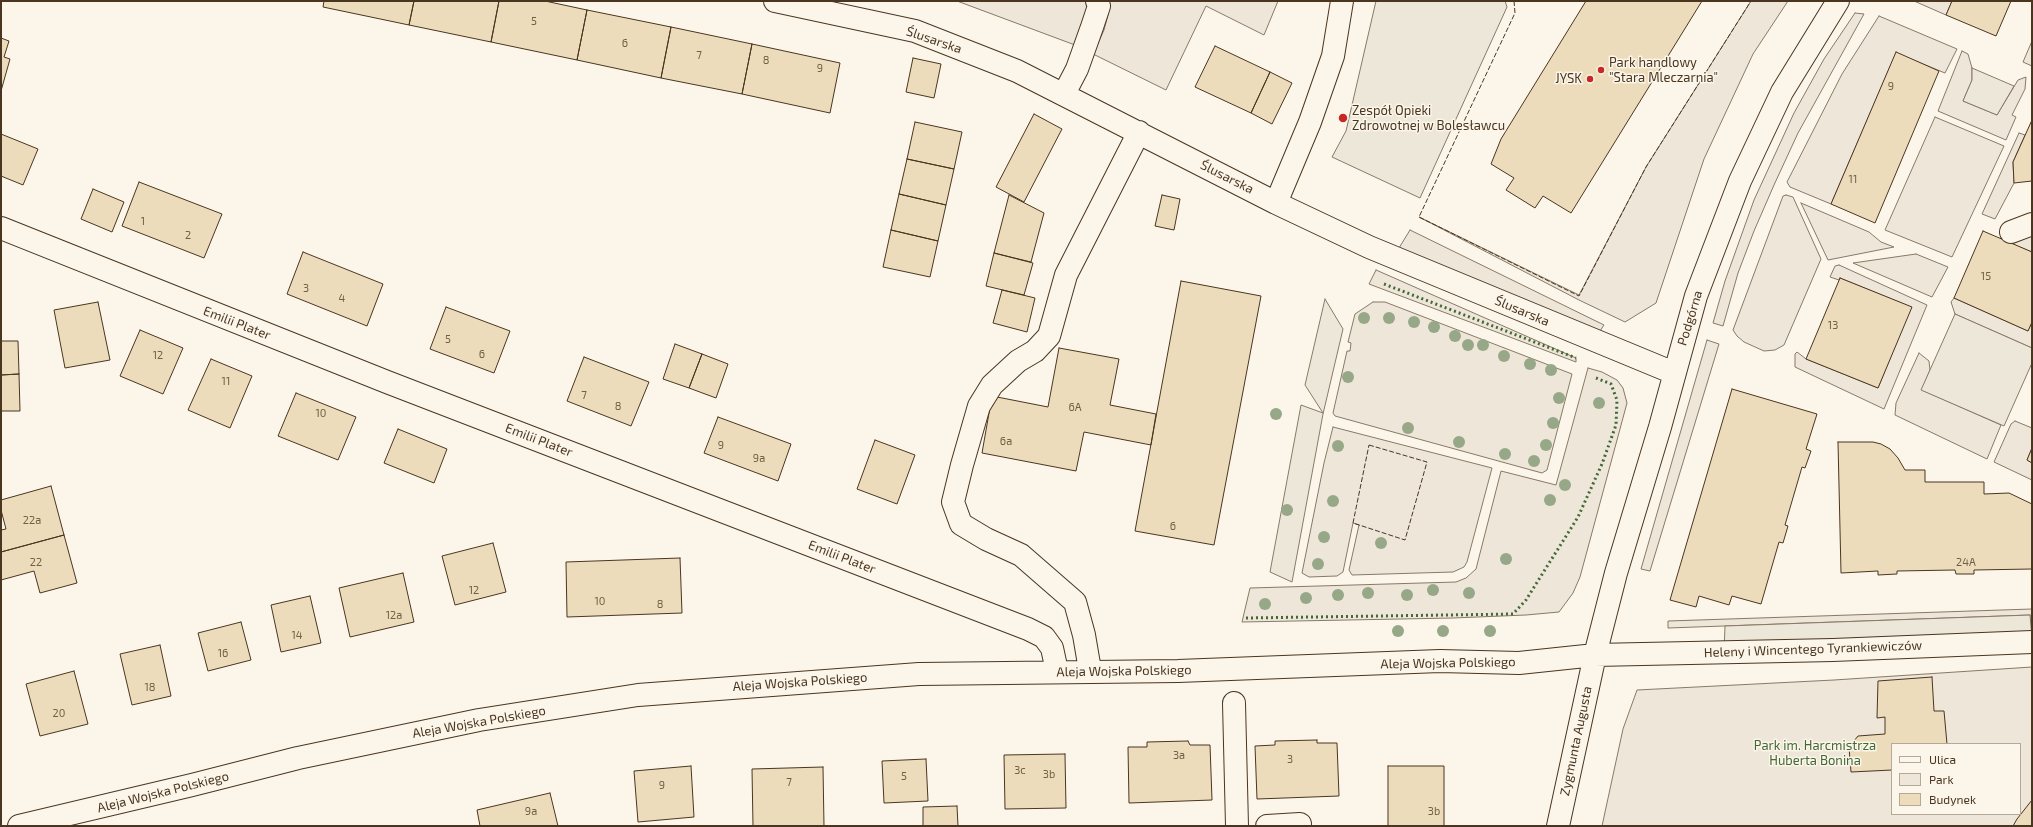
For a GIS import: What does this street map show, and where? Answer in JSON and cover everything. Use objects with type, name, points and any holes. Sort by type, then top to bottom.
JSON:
[{"type":"street","name":"Ślusarska","points":[[775,1],[915,31],[1017,71],[1276,203],[1369,247],[1674,373]]},
{"type":"street","points":[[1064,94],[1077,69],[1092,28],[1099,6],[1097,1]]},
{"type":"street","points":[[1276,203],[1310,122],[1333,56],[1342,1]]},
{"type":"street","name":"Podgórna","points":[[1595,656],[1696,296],[1740,181],[1782,92],[1838,1]]},
{"type":"street","points":[[1090,670],[1084,635],[1075,602],[1021,555],[986,539],[961,524],[953,502],[979,406],[992,385],[1018,361],[1034,351],[1049,336],[1066,275],[1139,132]]},
{"type":"street","points":[[2011,232],[2032,224]]},
{"type":"street","name":"Emilii Plater","points":[[1,228],[372,376],[1028,629],[1044,637],[1052,648],[1057,671]]},
{"type":"street","name":"Heleny i Wincentego Tyrankiewiczów","points":[[1595,656],[1833,650],[2032,642]]},
{"type":"street","name":"Aleja Wojska Polskiego","points":[[19,826],[192,786],[298,758],[479,720],[638,695],[919,674],[1090,670],[1234,669],[1440,662],[1519,663],[1595,656]]},
{"type":"street","name":"Zygmunta Augusta","points":[[1558,826],[1595,656]]},
{"type":"street","points":[[1234,703],[1237,826]]},
{"type":"street","points":[[1267,826],[1300,824]]},
{"type":"green space","points":[[957,1],[1086,1],[1087,11],[1075,45]]},
{"type":"green space","points":[[1108,1],[1278,1],[1264,35],[1206,6],[1166,90],[1093,54],[1104,30],[1108,15]]},
{"type":"green space","points":[[1751,1],[1788,1],[1753,54],[1704,159],[1656,303],[1625,322],[1579,300],[1419,217],[1579,295],[1646,167]]},
{"type":"green space","points":[[1914,1],[1952,1],[1946,15]]},
{"type":"green space","points":[[1855,13],[1864,14],[1798,133],[1774,185],[1738,273],[1723,326],[1713,323],[1725,281],[1754,200],[1794,113],[1824,59]]},
{"type":"green space","points":[[1879,16],[1957,49],[1945,73],[1896,53],[1831,204],[1790,187],[1787,182],[1842,74]]},
{"type":"green space","points":[[1962,51],[1968,54],[1972,68],[1972,80],[1963,101],[1997,115],[2018,80],[2026,77],[2025,89],[2012,115],[2016,117],[2006,140],[1938,111]]},
{"type":"green space","points":[[1935,117],[2004,146],[1952,257],[1885,230]]},
{"type":"green space","points":[[2019,133],[2025,135],[2013,162],[2014,183],[1995,219],[1982,214]]},
{"type":"green space","points":[[1786,195],[1793,197],[1821,259],[1784,345],[1775,350],[1764,351],[1744,342],[1733,330],[1783,196]]},
{"type":"green space","points":[[1801,203],[1869,232],[1881,242],[1894,247],[1828,260]]},
{"type":"green space","points":[[1410,230],[1604,325],[1600,331],[1399,248]]},
{"type":"green space","points":[[2032,235],[2032,252],[2012,244]]},
{"type":"green space","points":[[1916,254],[1948,267],[1932,297],[1853,263]]},
{"type":"green space","points":[[1839,265],[1927,305],[1884,409],[1795,367],[1795,354],[1797,352],[1806,359],[1878,388],[1911,307],[1840,278],[1839,280],[1830,277],[1835,266]]},
{"type":"green space","points":[[1376,270],[1576,358],[1576,362],[1369,284]]},
{"type":"green space","points":[[1954,298],[2028,331],[2032,322],[2032,348],[1955,314],[1951,302]]},
{"type":"green space","points":[[1373,302],[1385,302],[1572,374],[1547,470],[1542,473],[1335,416],[1333,413],[1347,351],[1350,351],[1351,343],[1348,342],[1355,314]]},
{"type":"green space","points":[[1707,340],[1719,344],[1650,571],[1641,569]]},
{"type":"green space","points":[[1919,353],[1929,361],[1930,370],[1922,390],[2001,425],[1987,459],[1895,415],[1896,403]]},
{"type":"green space","points":[[1588,368],[1602,372],[1617,380],[1623,388],[1627,403],[1580,577],[1573,593],[1559,612],[1453,618],[1242,622],[1250,588],[1456,582],[1466,578],[1476,569],[1501,471],[1556,485]]},
{"type":"green space","points":[[2015,421],[2032,428],[2032,448],[2027,460],[2032,463],[2032,480],[1994,462],[2011,424]]},
{"type":"green space","points":[[1333,427],[1492,468],[1467,562],[1464,567],[1453,572],[1352,575],[1349,570],[1359,525],[1353,523],[1343,572],[1337,576],[1309,577],[1302,573],[1324,463]]},
{"type":"green space","points":[[2032,609],[2032,623],[2030,623],[2030,615],[1668,628],[1668,621]]},
{"type":"green space","name":"Park im. Harcmistrza Huberta Bonina","points":[[2032,667],[2032,826],[1602,826],[1623,729],[1637,690],[1834,680]]},
{"type":"shaded area","points":[[1376,1],[1505,1],[1507,7],[1420,198],[1332,157],[1346,131]]},
{"type":"shaded area","points":[[2032,41],[2032,66],[2023,62]]},
{"type":"shaded area","points":[[1972,68],[2014,86],[1997,115],[1963,101],[1972,80]]},
{"type":"shaded area","points":[[1325,299],[1343,329],[1323,414],[1292,582],[1270,572],[1301,405],[1323,413],[1305,385]]},
{"type":"shaded area","points":[[1955,314],[2032,348],[2032,363],[2004,426],[1921,390]]},
{"type":"shaded area","points":[[2030,615],[2032,638],[1724,652],[1725,626]]},
{"type":"building","points":[[324,1],[414,1],[409,25],[323,7]]},
{"type":"building","points":[[414,1],[499,1],[491,42],[409,25]]},
{"type":"building","points":[[499,1],[545,1],[587,10],[577,60],[491,42]]},
{"type":"building","name":"Park handlowy \"Stara Mleczarnia\"","points":[[1586,1],[1702,1],[1571,213],[1543,196],[1535,208],[1506,190],[1514,178],[1491,164],[1501,139]]},
{"type":"building","points":[[1952,1],[2011,1],[1996,36],[1946,15]]},
{"type":"building","points":[[587,10],[671,27],[661,78],[577,60]]},
{"type":"building","points":[[671,27],[752,44],[742,94],[661,78]]},
{"type":"building","points":[[1,38],[9,41],[4,57],[10,59],[1,91]]},
{"type":"building","points":[[752,44],[840,63],[830,113],[742,94]]},
{"type":"building","points":[[1215,46],[1270,72],[1251,113],[1195,87]]},
{"type":"building","points":[[1896,52],[1939,71],[1875,223],[1831,204]]},
{"type":"building","points":[[913,58],[941,64],[934,98],[906,92]]},
{"type":"building","points":[[1270,72],[1292,83],[1272,124],[1251,113]]},
{"type":"building","points":[[1034,114],[1062,129],[1024,202],[996,187]]},
{"type":"building","points":[[2032,120],[2032,181],[2014,183],[2013,162]]},
{"type":"building","points":[[915,122],[962,132],[954,169],[907,159]]},
{"type":"building","points":[[1,134],[38,149],[23,185],[1,176]]},
{"type":"building","points":[[907,159],[954,169],[946,205],[899,194]]},
{"type":"building","points":[[139,182],[222,214],[204,258],[122,226]]},
{"type":"building","points":[[93,189],[124,202],[112,232],[81,219]]},
{"type":"building","points":[[899,194],[946,205],[938,241],[891,230]]},
{"type":"building","points":[[1009,195],[1044,213],[1031,262],[994,253]]},
{"type":"building","points":[[1162,195],[1180,199],[1174,230],[1155,226]]},
{"type":"building","points":[[891,230],[938,241],[930,277],[883,267]]},
{"type":"building","points":[[1983,231],[2032,252],[2032,322],[2028,331],[1954,298]]},
{"type":"building","points":[[303,252],[383,284],[367,326],[287,294]]},
{"type":"building","points":[[994,253],[1033,263],[1024,295],[986,286]]},
{"type":"building","points":[[1840,278],[1912,307],[1878,388],[1806,359]]},
{"type":"building","points":[[1181,281],[1261,296],[1214,545],[1135,531]]},
{"type":"building","points":[[1002,290],[1035,298],[1027,332],[993,323]]},
{"type":"building","points":[[98,302],[110,360],[65,368],[54,310]]},
{"type":"building","points":[[446,307],[510,331],[494,373],[430,349]]},
{"type":"building","points":[[140,330],[183,348],[163,394],[120,376]]},
{"type":"building","points":[[1,341],[18,341],[19,374],[1,375]]},
{"type":"building","points":[[675,344],[702,354],[689,388],[663,379]]},
{"type":"building","points":[[1059,348],[1119,359],[1110,405],[1156,414],[1151,445],[1084,432],[1076,471],[982,453],[992,396],[1048,407]]},
{"type":"building","points":[[702,354],[728,364],[716,398],[689,388]]},
{"type":"building","points":[[584,357],[649,382],[631,426],[567,401]]},
{"type":"building","points":[[211,359],[252,376],[230,428],[188,410]]},
{"type":"building","points":[[19,374],[20,411],[1,411],[1,375]]},
{"type":"building","points":[[1732,389],[1817,414],[1806,449],[1811,451],[1805,468],[1802,467],[1785,525],[1788,526],[1783,543],[1779,542],[1761,604],[1732,596],[1729,605],[1699,596],[1696,607],[1670,600]]},
{"type":"building","points":[[296,393],[356,417],[338,460],[278,436]]},
{"type":"building","points":[[718,417],[791,444],[778,481],[704,453]]},
{"type":"building","points":[[398,429],[447,449],[434,483],[384,463]]},
{"type":"building","points":[[875,440],[915,455],[897,504],[857,489]]},
{"type":"building","points":[[1838,442],[1873,442],[1881,444],[1890,449],[1898,458],[1905,470],[1925,470],[1925,482],[1984,482],[1984,494],[2009,493],[2032,504],[2032,569],[1974,570],[1974,574],[1956,574],[1955,570],[1897,571],[1897,574],[1878,575],[1878,571],[1841,573]]},
{"type":"building","points":[[2032,448],[2032,463],[2027,460]]},
{"type":"building","points":[[51,486],[64,535],[1,552],[1,530],[6,529],[1,510],[1,500]]},
{"type":"building","points":[[64,535],[77,583],[40,593],[34,571],[1,580],[1,552]]},
{"type":"building","points":[[493,543],[506,592],[455,605],[442,556]]},
{"type":"building","points":[[680,558],[682,613],[567,617],[566,562]]},
{"type":"building","points":[[403,573],[414,622],[350,637],[339,588]]},
{"type":"building","points":[[310,596],[321,643],[281,652],[271,605]]},
{"type":"building","points":[[241,622],[251,660],[208,671],[198,633]]},
{"type":"building","points":[[160,645],[171,696],[132,705],[120,654]]},
{"type":"building","points":[[74,671],[88,724],[40,736],[26,684]]},
{"type":"building","points":[[1932,677],[1934,711],[1944,711],[1947,743],[1891,743],[1891,770],[1851,772],[1849,747],[1858,736],[1885,734],[1885,717],[1877,718],[1878,681]]},
{"type":"building","points":[[1317,740],[1317,743],[1337,743],[1339,796],[1257,799],[1255,746],[1275,745],[1275,741]]},
{"type":"building","points":[[1188,741],[1190,745],[1210,745],[1212,800],[1129,803],[1128,747],[1147,747],[1147,742]]},
{"type":"building","points":[[1065,754],[1066,808],[1005,809],[1004,755]]},
{"type":"building","points":[[926,759],[928,801],[884,803],[882,761]]},
{"type":"building","points":[[691,766],[694,817],[638,822],[634,771]]},
{"type":"building","points":[[1388,766],[1444,766],[1444,826],[1388,826]]},
{"type":"building","points":[[823,767],[824,826],[753,826],[752,769]]},
{"type":"building","points":[[550,793],[558,826],[480,826],[477,810]]},
{"type":"building","points":[[2032,800],[2032,826],[2013,826]]},
{"type":"building","points":[[957,806],[958,826],[923,826],[923,807]]},
{"type":"hedge","points":[[1384,284],[1576,358]]},
{"type":"hedge","points":[[1246,618],[1513,614],[1526,600],[1578,517],[1602,464],[1616,425],[1617,400],[1611,384],[1596,378]]},
{"type":"fence","points":[[1514,1],[1515,13],[1419,217],[1579,296],[1646,167],[1751,1]]},
{"type":"fence","points":[[1369,445],[1427,462],[1405,540],[1353,523],[1369,445]]},
{"type":"place","name":"Park handlowy \"Stara Mleczarnia\"","points":[[1601,70]]},
{"type":"place","name":"JYSK","points":[[1590,79]]},
{"type":"place","name":"Zespół Opieki Zdrowotnej w Bolesławcu","points":[[1343,118]]}]
